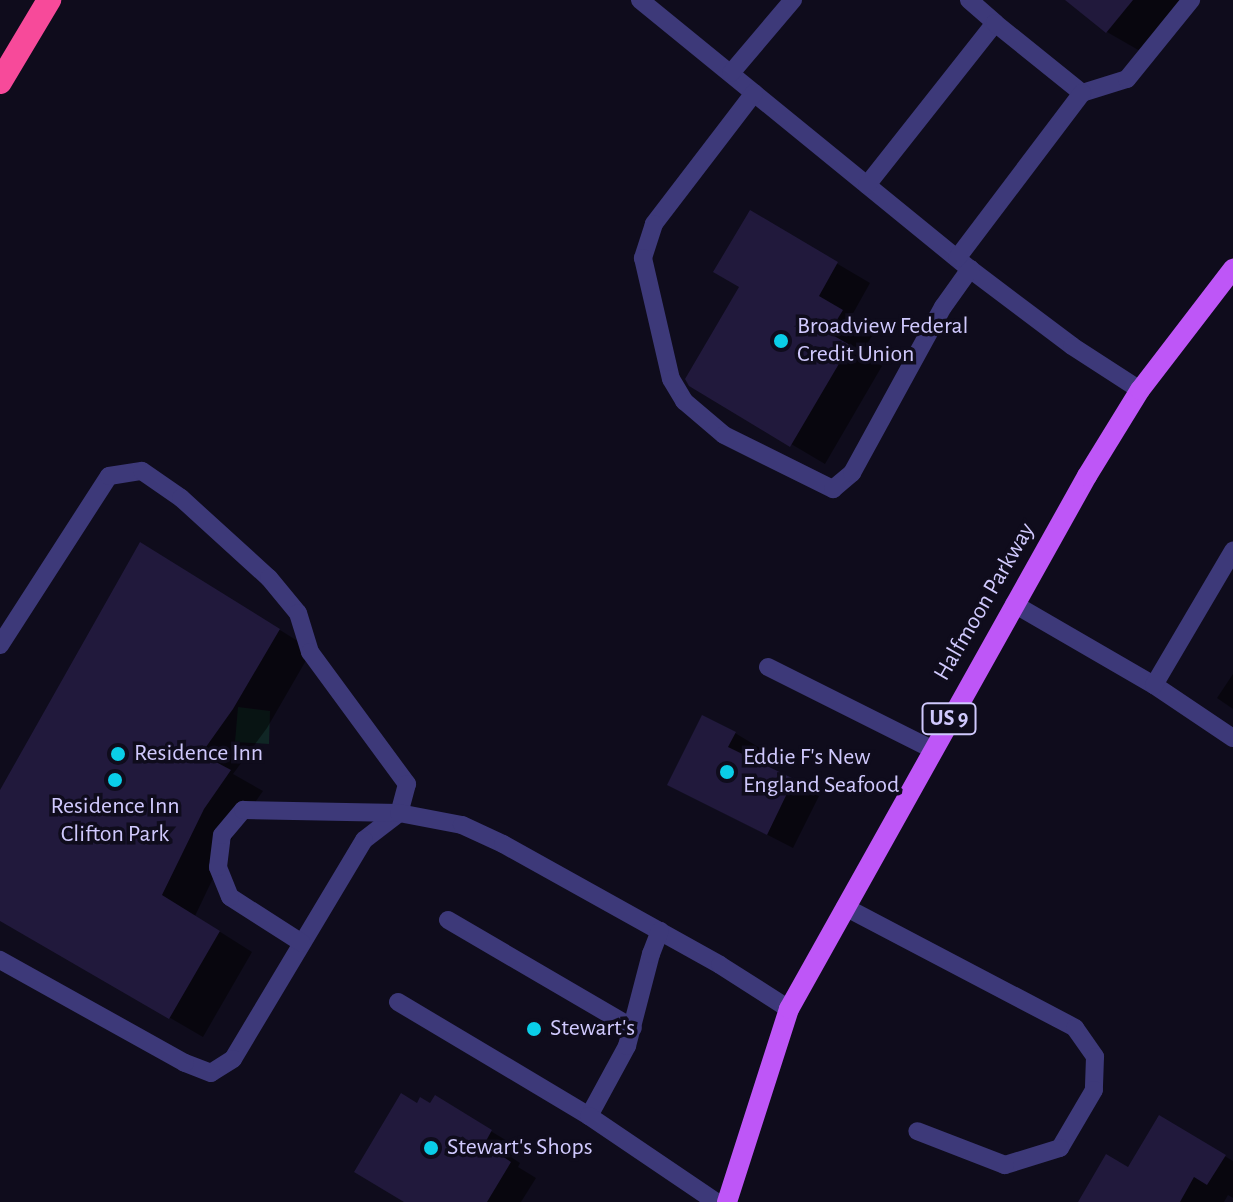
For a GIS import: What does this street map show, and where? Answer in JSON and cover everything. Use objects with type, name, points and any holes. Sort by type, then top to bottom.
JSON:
[{"type":"highway","points":[[0,82],[49,0]]},
{"type":"main road","name":"Halfmoon Parkway","points":[[727,1202],[789,1009],[1014,604],[1140,390],[1233,269]]},
{"type":"lane","points":[[640,0],[963,263],[1072,346],[1140,390]]},
{"type":"lane","points":[[731,73],[793,0]]},
{"type":"lane","points":[[969,0],[1082,93]]},
{"type":"lane","points":[[754,93],[654,224],[643,258],[655,320],[671,379],[684,401],[724,435],[833,489],[852,473],[943,307],[963,263],[1082,93],[1127,79],[1191,0]]},
{"type":"lane","points":[[867,185],[995,23]]},
{"type":"lane","points":[[0,645],[109,476],[142,471],[181,498],[269,578],[298,613],[310,652],[407,784],[399,813],[364,840],[233,1059],[211,1073],[185,1063],[0,960]]},
{"type":"lane","points":[[1154,685],[1233,551]]},
{"type":"lane","points":[[1014,604],[1154,685],[1233,738]]},
{"type":"lane","points":[[768,667],[932,749]]},
{"type":"lane","points":[[302,943],[230,897],[218,867],[222,835],[243,810],[399,813],[462,825],[660,931],[789,1009]]},
{"type":"lane","points":[[845,907],[1075,1028],[1095,1057],[1094,1090],[1060,1148],[1005,1165],[917,1131]]},
{"type":"lane","points":[[448,920],[633,1028]]},
{"type":"lane","points":[[589,1116],[633,1028],[651,954],[660,931]]},
{"type":"lane","points":[[398,1002],[589,1116],[716,1202]]},
{"type":"green space","points":[[238,707],[270,711],[269,744],[235,742]]},
{"type":"building","points":[[1065,0],[1133,0],[1106,33]]},
{"type":"building","points":[[750,210],[838,262],[819,296],[843,310],[829,333],[850,345],[790,447],[689,386],[685,379],[739,287],[713,272]]},
{"type":"building","name":"Residence Inn Clifton Park","points":[[140,542],[280,629],[233,709],[201,754],[231,770],[204,809],[162,895],[220,931],[169,1019],[0,921],[0,790]]},
{"type":"building","name":"Eddie F's New England Seafood","points":[[702,715],[736,732],[728,747],[794,779],[767,835],[667,785]]},
{"type":"building","name":"Stewart's Shops","points":[[401,1093],[417,1103],[420,1097],[430,1103],[435,1095],[492,1130],[486,1141],[511,1162],[487,1202],[404,1202],[354,1172]]},
{"type":"building","points":[[1159,1115],[1226,1155],[1207,1185],[1194,1177],[1180,1202],[1078,1202],[1106,1154],[1128,1167]]},
{"type":"place","name":"Broadview Federal Credit Union","points":[[781,341]]},
{"type":"place","name":"Residence Inn","points":[[118,754]]},
{"type":"place","name":"Eddie F's New England Seafood","points":[[727,772]]},
{"type":"place","name":"Residence Inn Clifton Park","points":[[115,780]]},
{"type":"place","name":"Stewart's","points":[[534,1029]]},
{"type":"place","name":"Stewart's Shops","points":[[431,1148]]}]
